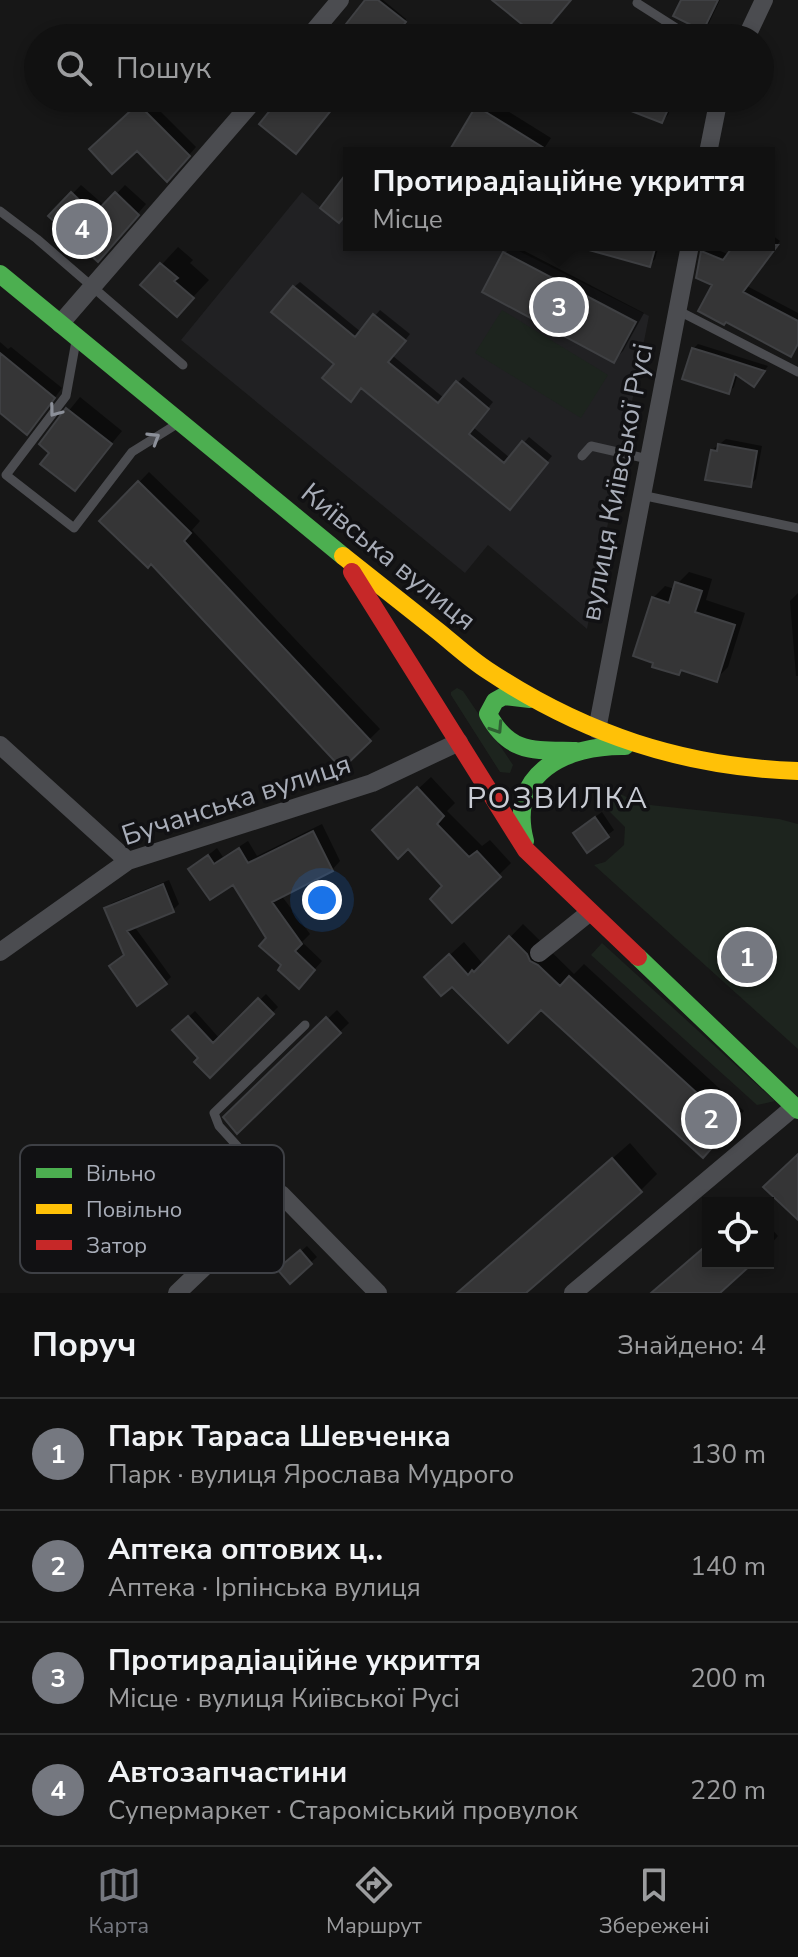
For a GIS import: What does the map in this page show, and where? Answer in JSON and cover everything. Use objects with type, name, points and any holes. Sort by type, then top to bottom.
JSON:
[{"type":"main road","name":"Київська вулиця","points":[[0,274],[179,423],[485,669],[538,702],[637,747],[693,763],[740,769],[798,771]]},
{"type":"main road","points":[[341,554],[526,850],[796,1109]]},
{"type":"main road","points":[[538,702],[511,694],[501,696],[492,703],[488,714],[500,737],[521,748],[577,751],[611,745],[637,747]]},
{"type":"main road","points":[[526,850],[520,816],[527,789],[547,767],[577,751]]},
{"type":"street","points":[[320,24],[340,0]]},
{"type":"street","points":[[753,24],[764,0]]},
{"type":"street","points":[[60,324],[244,112]]},
{"type":"street","points":[[709,147],[716,112]]},
{"type":"street","name":"вулиця Київської Русі","points":[[597,730],[689,251]]},
{"type":"street","name":"Бучанська вулиця","points":[[0,952],[128,861],[372,783],[459,742]]},
{"type":"street","points":[[0,745],[128,861]]},
{"type":"street","points":[[539,953],[590,912]]},
{"type":"street","points":[[573,1293],[796,1109]]},
{"type":"street","points":[[284,1197],[378,1293]]},
{"type":"street","points":[[177,1293],[198,1273]]},
{"type":"lane","points":[[637,3],[670,24]]},
{"type":"lane","points":[[0,211],[183,365]]},
{"type":"lane","points":[[677,310],[798,372]]},
{"type":"lane","points":[[76,338],[66,396],[6,475],[74,528],[132,452],[179,423]]},
{"type":"lane","points":[[582,456],[591,446],[648,459]]},
{"type":"lane","points":[[641,495],[798,528]]},
{"type":"lane","points":[[236,1145],[219,1126],[214,1113],[305,1025]]},
{"type":"shaded area","points":[[343,178],[343,251],[519,251],[649,316],[587,629],[488,545],[465,573],[181,340],[302,192],[320,207]]},
{"type":"shaded area","points":[[502,310],[608,375],[581,418],[475,353]]},
{"type":"shaded area","points":[[457,688],[463,691],[513,765],[510,773],[500,772],[451,695]]},
{"type":"shaded area","points":[[614,791],[641,804],[779,819],[798,824],[798,1049],[594,865],[605,862],[624,845],[625,827],[603,805]]},
{"type":"shaded area","points":[[602,943],[775,1101],[757,1105],[591,955]]},
{"type":"building","points":[[365,0],[378,0],[406,22],[404,24],[346,24]]},
{"type":"building","points":[[492,0],[571,0],[551,24],[522,24]]},
{"type":"building","points":[[681,0],[718,0],[706,24],[689,24],[673,16]]},
{"type":"building","points":[[129,112],[146,112],[190,156],[167,182],[137,151],[112,174],[89,149]]},
{"type":"building","points":[[269,112],[330,112],[296,154],[259,124]]},
{"type":"building","points":[[472,112],[486,112],[542,147],[452,147]]},
{"type":"building","points":[[634,112],[667,112],[662,123]]},
{"type":"building","points":[[343,178],[343,218],[339,223],[320,208]]},
{"type":"building","points":[[71,192],[94,214],[115,192],[139,215],[98,262],[48,216]]},
{"type":"building","points":[[593,251],[654,251],[650,267]]},
{"type":"building","points":[[701,251],[723,260],[730,251],[774,251],[743,292],[798,321],[798,344],[791,357],[726,322],[724,325],[698,311],[712,285],[696,278]]},
{"type":"building","points":[[503,252],[636,322],[614,363],[482,292]]},
{"type":"building","points":[[160,263],[178,278],[174,281],[194,298],[177,317],[140,285]]},
{"type":"building","points":[[293,286],[355,337],[373,314],[406,341],[388,362],[438,403],[456,381],[489,409],[469,434],[504,463],[522,441],[548,463],[510,510],[361,388],[351,402],[322,378],[334,364],[271,312]]},
{"type":"building","points":[[692,348],[765,371],[754,387],[735,374],[729,394],[682,379]]},
{"type":"building","points":[[0,353],[55,398],[27,435],[0,413]]},
{"type":"building","points":[[66,408],[112,444],[75,491],[40,464],[49,453],[39,444]]},
{"type":"building","points":[[718,444],[757,451],[751,487],[705,480],[711,450],[717,451]]},
{"type":"building","points":[[138,481],[191,533],[184,541],[371,741],[342,769],[151,564],[148,568],[99,521]]},
{"type":"building","points":[[675,582],[702,591],[695,612],[735,625],[717,682],[681,670],[679,675],[652,667],[653,663],[633,656],[652,597],[669,603]]},
{"type":"building","points":[[417,787],[444,816],[437,824],[469,857],[477,851],[501,877],[452,923],[430,899],[442,886],[408,849],[398,859],[372,830]]},
{"type":"building","points":[[595,817],[609,837],[587,853],[573,833]]},
{"type":"building","points":[[313,831],[333,871],[272,902],[302,944],[295,951],[315,970],[299,989],[278,970],[281,965],[259,946],[266,938],[233,885],[210,900],[188,869],[208,855],[214,864],[239,848],[248,863]]},
{"type":"building","points":[[163,884],[174,912],[127,931],[167,984],[137,1006],[109,966],[124,955],[104,908]]},
{"type":"building","points":[[509,936],[530,961],[560,986],[569,976],[732,1125],[703,1158],[541,1010],[508,1043],[452,987],[441,996],[424,977],[449,954],[468,975]]},
{"type":"building","points":[[258,998],[274,1014],[210,1078],[194,1062],[198,1058],[172,1030],[188,1016],[213,1043]]},
{"type":"building","points":[[326,1017],[341,1033],[237,1134],[223,1117]]},
{"type":"building","points":[[798,1154],[798,1220],[774,1197],[763,1187]]},
{"type":"building","points":[[612,1158],[642,1192],[526,1293],[457,1293]]},
{"type":"building","points":[[702,1249],[702,1269],[746,1269],[720,1293],[651,1293]]},
{"type":"building","points":[[300,1250],[312,1264],[290,1284],[280,1273],[284,1273],[284,1263]]},
{"type":"traffic: fast","points":[[0,274],[343,556]]},
{"type":"traffic: fast","points":[[530,699],[504,696],[495,701],[488,714],[505,737],[525,748],[576,751]]},
{"type":"traffic: fast","points":[[525,841],[522,817],[525,797],[533,781],[546,768],[582,751],[625,746]]},
{"type":"traffic: fast","points":[[638,957],[798,1110]]},
{"type":"traffic: slow","points":[[343,556],[481,666],[560,712],[597,729],[674,754],[714,763],[798,771]]},
{"type":"traffic: jam","points":[[352,572],[526,850],[638,957]]},
{"type":"place","name":"Автозапчастини","points":[[82,229]]},
{"type":"place","name":"Протирадіаційне укриття","points":[[559,307]]},
{"type":"place","name":"Парк Тараса Шевченка","points":[[747,957]]},
{"type":"place","name":"Аптека оптових ц‥","points":[[711,1119]]},
{"type":"district","name":"РОЗВИЛКА","points":[[558,798]]}]
